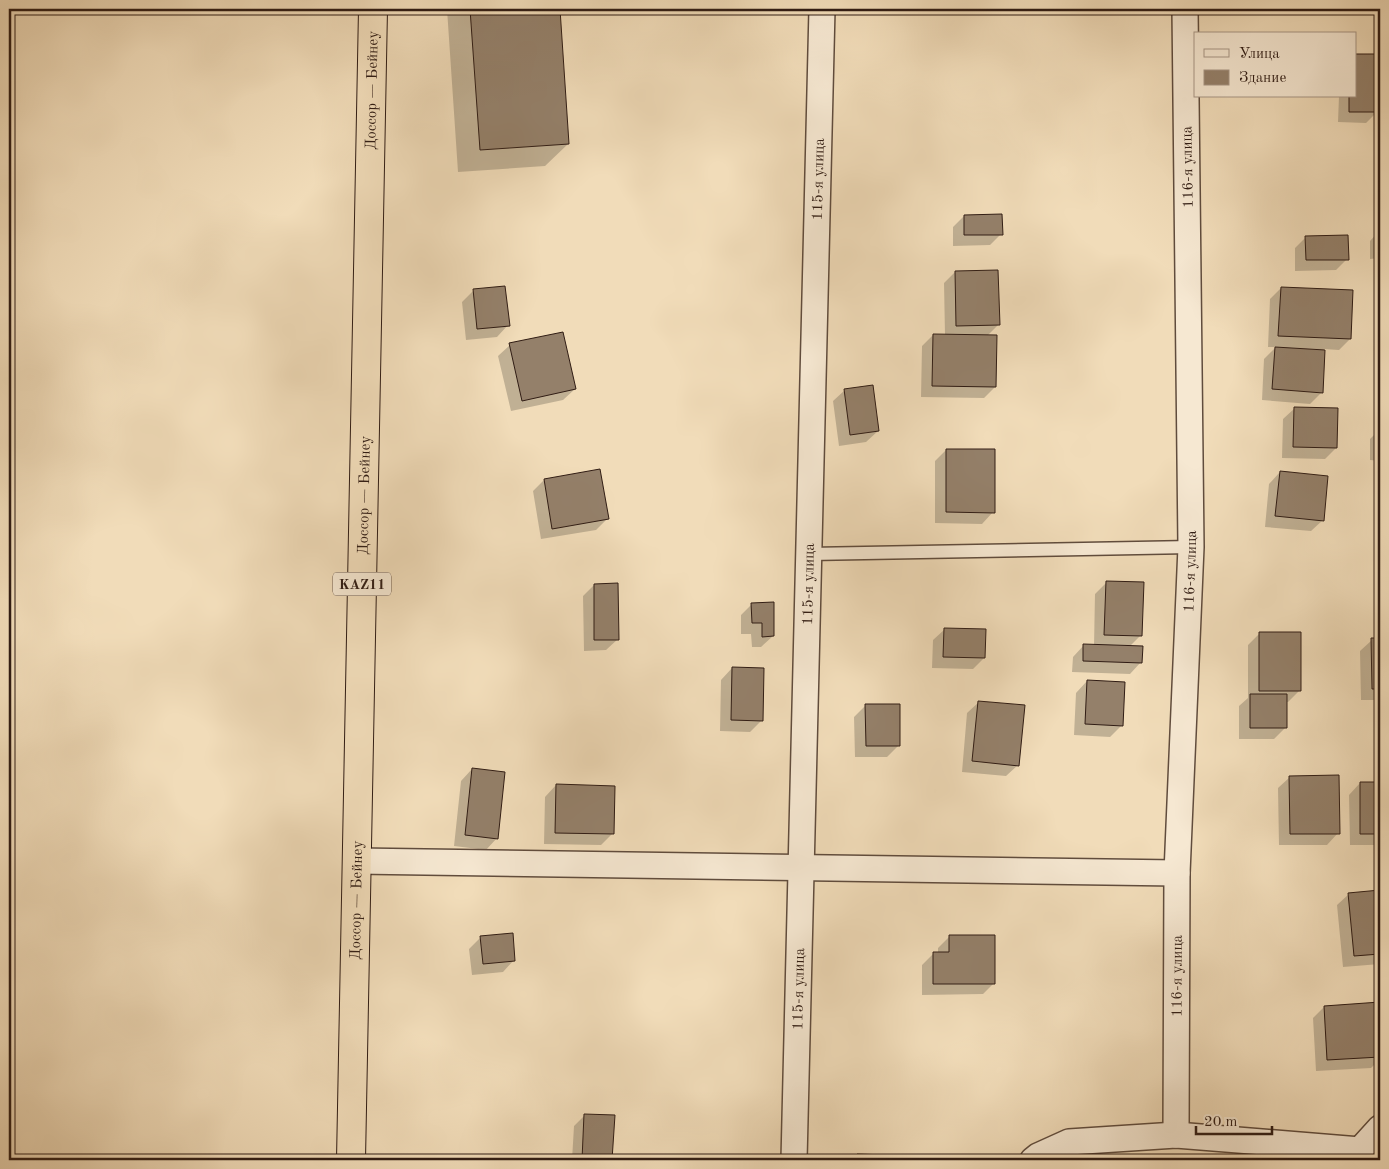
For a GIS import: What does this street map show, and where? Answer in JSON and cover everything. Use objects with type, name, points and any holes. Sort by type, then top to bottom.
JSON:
[{"type":"highway","name":"Доссор — Бейнеу","points":[[351,1160],[373,9]]},
{"type":"street","name":"115-я улица","points":[[794,1160],[822,9]]},
{"type":"street","name":"116-я улица","points":[[1176,1135],[1177,873],[1191,547],[1185,9]]},
{"type":"street","points":[[357,861],[1177,873]]},
{"type":"street","points":[[1033,1160],[1069,1142],[1176,1135],[1357,1155],[1380,1128]]},
{"type":"lane","points":[[809,554],[1191,547]]},
{"type":"building","points":[[470,9],[560,9],[569,144],[480,150]]},
{"type":"building","points":[[1356,54],[1379,54],[1378,112],[1349,112],[1349,98],[1356,98]]},
{"type":"building","points":[[1002,214],[1003,235],[964,235],[964,215]]},
{"type":"building","points":[[1348,235],[1349,260],[1306,260],[1305,236]]},
{"type":"building","points":[[998,270],[1000,325],[956,326],[955,271]]},
{"type":"building","points":[[505,286],[510,326],[477,329],[473,289]]},
{"type":"building","points":[[1281,287],[1353,290],[1351,339],[1278,336]]},
{"type":"building","points":[[563,332],[576,389],[522,401],[509,343]]},
{"type":"building","points":[[933,334],[997,335],[996,387],[932,386]]},
{"type":"building","points":[[1275,347],[1325,350],[1323,393],[1272,389]]},
{"type":"building","points":[[873,385],[879,431],[850,435],[844,389]]},
{"type":"building","points":[[1294,407],[1338,408],[1337,448],[1293,447]]},
{"type":"building","points":[[946,449],[995,449],[995,513],[946,512]]},
{"type":"building","points":[[600,469],[609,519],[552,529],[544,479]]},
{"type":"building","points":[[1280,471],[1328,476],[1324,521],[1275,516]]},
{"type":"building","points":[[1106,581],[1144,582],[1142,636],[1104,635]]},
{"type":"building","points":[[618,583],[619,640],[594,640],[594,584]]},
{"type":"building","points":[[774,602],[774,636],[762,637],[762,623],[752,623],[751,603]]},
{"type":"building","points":[[944,628],[986,629],[985,658],[943,657]]},
{"type":"building","points":[[1259,632],[1301,632],[1301,691],[1259,691]]},
{"type":"building","points":[[1371,638],[1380,638],[1380,689],[1372,689]]},
{"type":"building","points":[[1083,644],[1143,646],[1142,663],[1083,661]]},
{"type":"building","points":[[732,667],[764,668],[763,721],[731,720]]},
{"type":"building","points":[[1087,680],[1125,682],[1123,726],[1085,724]]},
{"type":"building","points":[[1250,694],[1287,694],[1287,728],[1250,728]]},
{"type":"building","points":[[978,701],[1025,705],[1019,766],[972,761]]},
{"type":"building","points":[[865,704],[900,704],[900,746],[866,746]]},
{"type":"building","points":[[472,768],[505,772],[498,839],[465,835]]},
{"type":"building","points":[[1339,775],[1340,834],[1290,834],[1289,776]]},
{"type":"building","points":[[1360,782],[1380,782],[1380,834],[1360,834]]},
{"type":"building","points":[[556,784],[615,786],[614,834],[555,833]]},
{"type":"building","points":[[1380,890],[1380,954],[1354,956],[1348,893]]},
{"type":"building","points":[[513,933],[515,961],[483,964],[480,936]]},
{"type":"building","points":[[949,935],[995,935],[995,984],[933,984],[933,952],[949,952]]},
{"type":"building","points":[[1380,1002],[1380,1057],[1327,1060],[1324,1006]]},
{"type":"building","points":[[584,1114],[615,1115],[612,1160],[582,1160]]},
{"type":"building","points":[[857,1154],[918,1156],[918,1160],[857,1160]]}]
